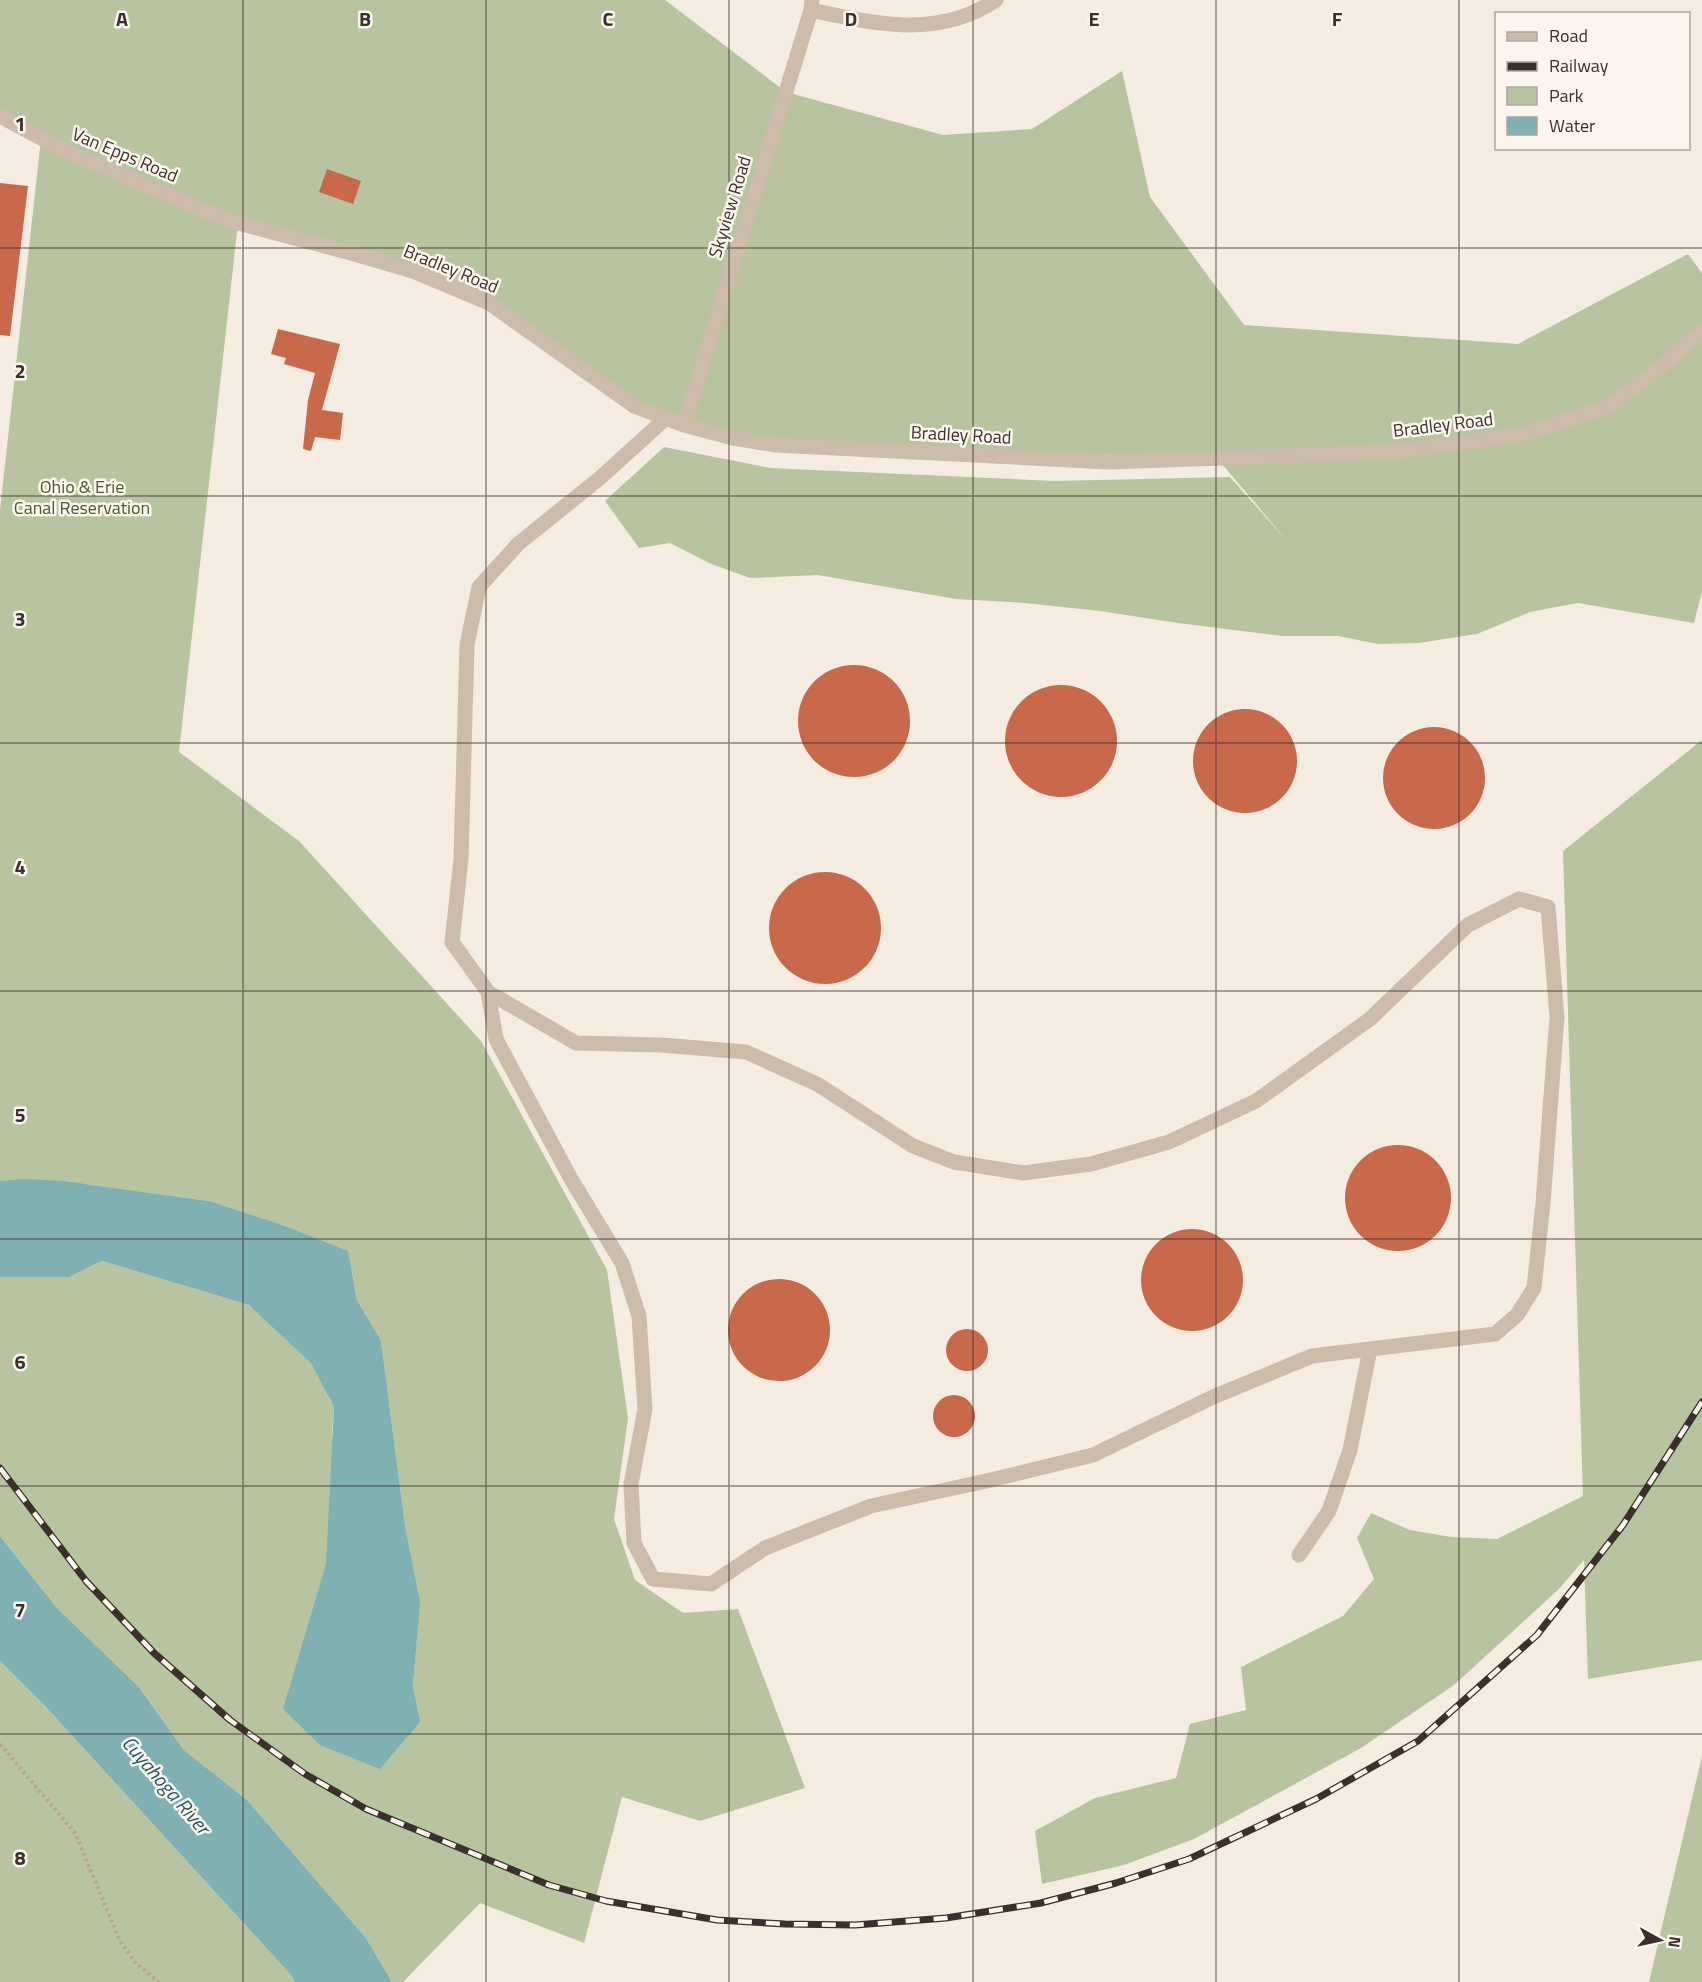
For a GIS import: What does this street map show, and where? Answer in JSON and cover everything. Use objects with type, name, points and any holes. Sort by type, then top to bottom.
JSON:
[{"type":"street","points":[[812,5],[862,21],[911,26],[946,23],[978,12],[996,0]]},
{"type":"street","name":"Skyview Road","points":[[684,425],[812,5]]},
{"type":"street","name":"Van Epps Road","points":[[0,116],[61,149],[237,223]]},
{"type":"street","name":"Bradley Road","points":[[237,223],[413,272],[489,303],[634,406],[684,425],[733,438],[776,445],[1109,462],[1393,452],[1520,435],[1607,407],[1657,370],[1702,331]]},
{"type":"street","points":[[488,992],[496,1039],[571,1179],[622,1263],[639,1316],[645,1409],[631,1484],[634,1543],[653,1579],[711,1584],[765,1548],[871,1506],[1093,1455],[1213,1397],[1312,1356],[1495,1334],[1518,1315],[1534,1288],[1557,1017],[1548,907],[1519,899],[1468,925],[1370,1019],[1256,1101],[1169,1142],[1091,1164],[1023,1173],[954,1162],[913,1146],[817,1084],[746,1052],[661,1045],[576,1042],[488,992],[452,942],[460,859],[467,645],[479,587],[518,544],[600,478],[666,418]]},
{"type":"street","points":[[1299,1555],[1329,1511],[1350,1450],[1370,1349]]},
{"type":"path","points":[[0,1744],[75,1833],[120,1941],[135,1962],[159,1982]]},
{"type":"green space","name":"Ohio & Erie Canal Reservation","points":[[0,0],[665,0],[786,92],[943,135],[1032,129],[1122,71],[1150,197],[1244,325],[1518,344],[1688,254],[1702,273],[1702,591],[1694,623],[1578,603],[1530,612],[1477,634],[1419,643],[1378,644],[1338,636],[1282,636],[1100,611],[956,599],[818,575],[750,578],[709,563],[670,543],[639,548],[605,501],[664,447],[770,468],[1054,481],[1230,477],[1288,542],[1217,458],[776,445],[634,406],[489,303],[238,223],[179,752],[299,841],[481,1041],[607,1270],[628,1418],[614,1519],[635,1580],[683,1613],[738,1609],[805,1788],[700,1821],[622,1797],[584,1943],[480,1903],[403,1982],[392,1982],[366,1938],[247,1800],[184,1750],[138,1686],[57,1608],[0,1536],[0,1276],[71,1276],[102,1261],[249,1305],[269,1323],[326,1363],[329,1398],[334,1407],[332,1436],[419,1722],[413,1686],[418,1619],[417,1589],[405,1525],[381,1342],[357,1300],[352,1272],[209,1201],[84,1184],[0,1230],[0,510],[41,139],[0,116]]},
{"type":"green space","points":[[1702,740],[1702,1660],[1588,1679],[1584,1560],[1558,1590],[1454,1685],[1361,1748],[1194,1839],[1124,1865],[1042,1884],[1035,1831],[1095,1798],[1176,1778],[1190,1724],[1246,1710],[1241,1667],[1343,1616],[1374,1579],[1357,1538],[1371,1513],[1410,1530],[1451,1537],[1497,1539],[1583,1496],[1563,851]]},
{"type":"green space","points":[[0,1661],[45,1706],[295,1982],[0,1982]]},
{"type":"green space","points":[[1702,1756],[1702,1982],[1649,1982]]},
{"type":"water","points":[[25,1179],[63,1181],[209,1201],[282,1225],[348,1251],[357,1300],[381,1341],[405,1525],[420,1602],[413,1686],[420,1722],[380,1769],[320,1745],[283,1709],[326,1564],[334,1407],[311,1363],[249,1305],[102,1261],[69,1277],[0,1277],[0,1181]]},
{"type":"water","name":"Cuyahoga River","points":[[0,1536],[57,1608],[138,1686],[184,1750],[247,1800],[366,1938],[392,1982],[295,1982],[45,1706],[0,1661]]},
{"type":"building","points":[[327,169],[361,181],[353,204],[319,192]]},
{"type":"building","points":[[0,183],[28,186],[10,336],[0,335]]},
{"type":"building","points":[[278,329],[340,344],[322,410],[343,413],[340,440],[315,437],[311,451],[303,449],[308,400],[315,373],[284,364],[286,358],[271,354]]},
{"type":"building","points":[[854,665],[875,670],[893,682],[905,700],[910,721],[905,742],[893,760],[875,772],[854,777],[833,772],[815,760],[803,742],[798,721],[803,700],[815,682],[833,670]]},
{"type":"building","points":[[1061,685],[1082,690],[1100,702],[1112,720],[1117,741],[1112,762],[1100,780],[1082,792],[1061,797],[1040,792],[1022,780],[1010,762],[1005,741],[1010,720],[1022,702],[1040,690]]},
{"type":"building","points":[[1245,709],[1265,713],[1282,724],[1293,741],[1297,761],[1293,781],[1282,798],[1265,809],[1245,813],[1225,809],[1208,798],[1197,781],[1193,761],[1197,741],[1208,724],[1225,713]]},
{"type":"building","points":[[1434,727],[1453,731],[1470,742],[1481,759],[1485,778],[1481,797],[1470,814],[1453,825],[1434,829],[1415,825],[1398,814],[1387,797],[1383,778],[1387,759],[1398,742],[1415,731]]},
{"type":"building","points":[[825,872],[846,877],[864,889],[876,907],[881,928],[876,949],[864,967],[846,979],[825,984],[804,979],[786,967],[774,949],[769,928],[774,907],[786,889],[804,877]]},
{"type":"building","points":[[1398,1145],[1418,1149],[1436,1160],[1447,1178],[1451,1198],[1447,1218],[1436,1236],[1418,1247],[1398,1251],[1378,1247],[1360,1236],[1349,1218],[1345,1198],[1349,1178],[1360,1160],[1378,1149]]},
{"type":"building","points":[[1192,1229],[1221,1237],[1235,1251],[1243,1280],[1235,1309],[1221,1323],[1192,1331],[1163,1323],[1149,1309],[1141,1280],[1149,1251],[1163,1237]]},
{"type":"building","points":[[779,1279],[799,1283],[815,1294],[826,1310],[830,1330],[826,1350],[815,1366],[799,1377],[779,1381],[759,1377],[743,1366],[732,1350],[728,1330],[732,1310],[743,1294],[759,1283]]},
{"type":"building","points":[[967,1329],[982,1335],[988,1350],[982,1365],[967,1371],[952,1365],[946,1350],[952,1335]]},
{"type":"building","points":[[954,1395],[969,1401],[975,1416],[969,1431],[954,1437],[939,1431],[933,1416],[939,1401]]},
{"type":"railway","points":[[0,1468],[86,1581],[154,1653],[230,1720],[305,1774],[366,1809],[549,1885],[606,1901],[717,1920],[855,1925],[946,1918],[1041,1903],[1116,1883],[1189,1859],[1316,1799],[1418,1741],[1537,1635],[1623,1525],[1702,1402]]}]
